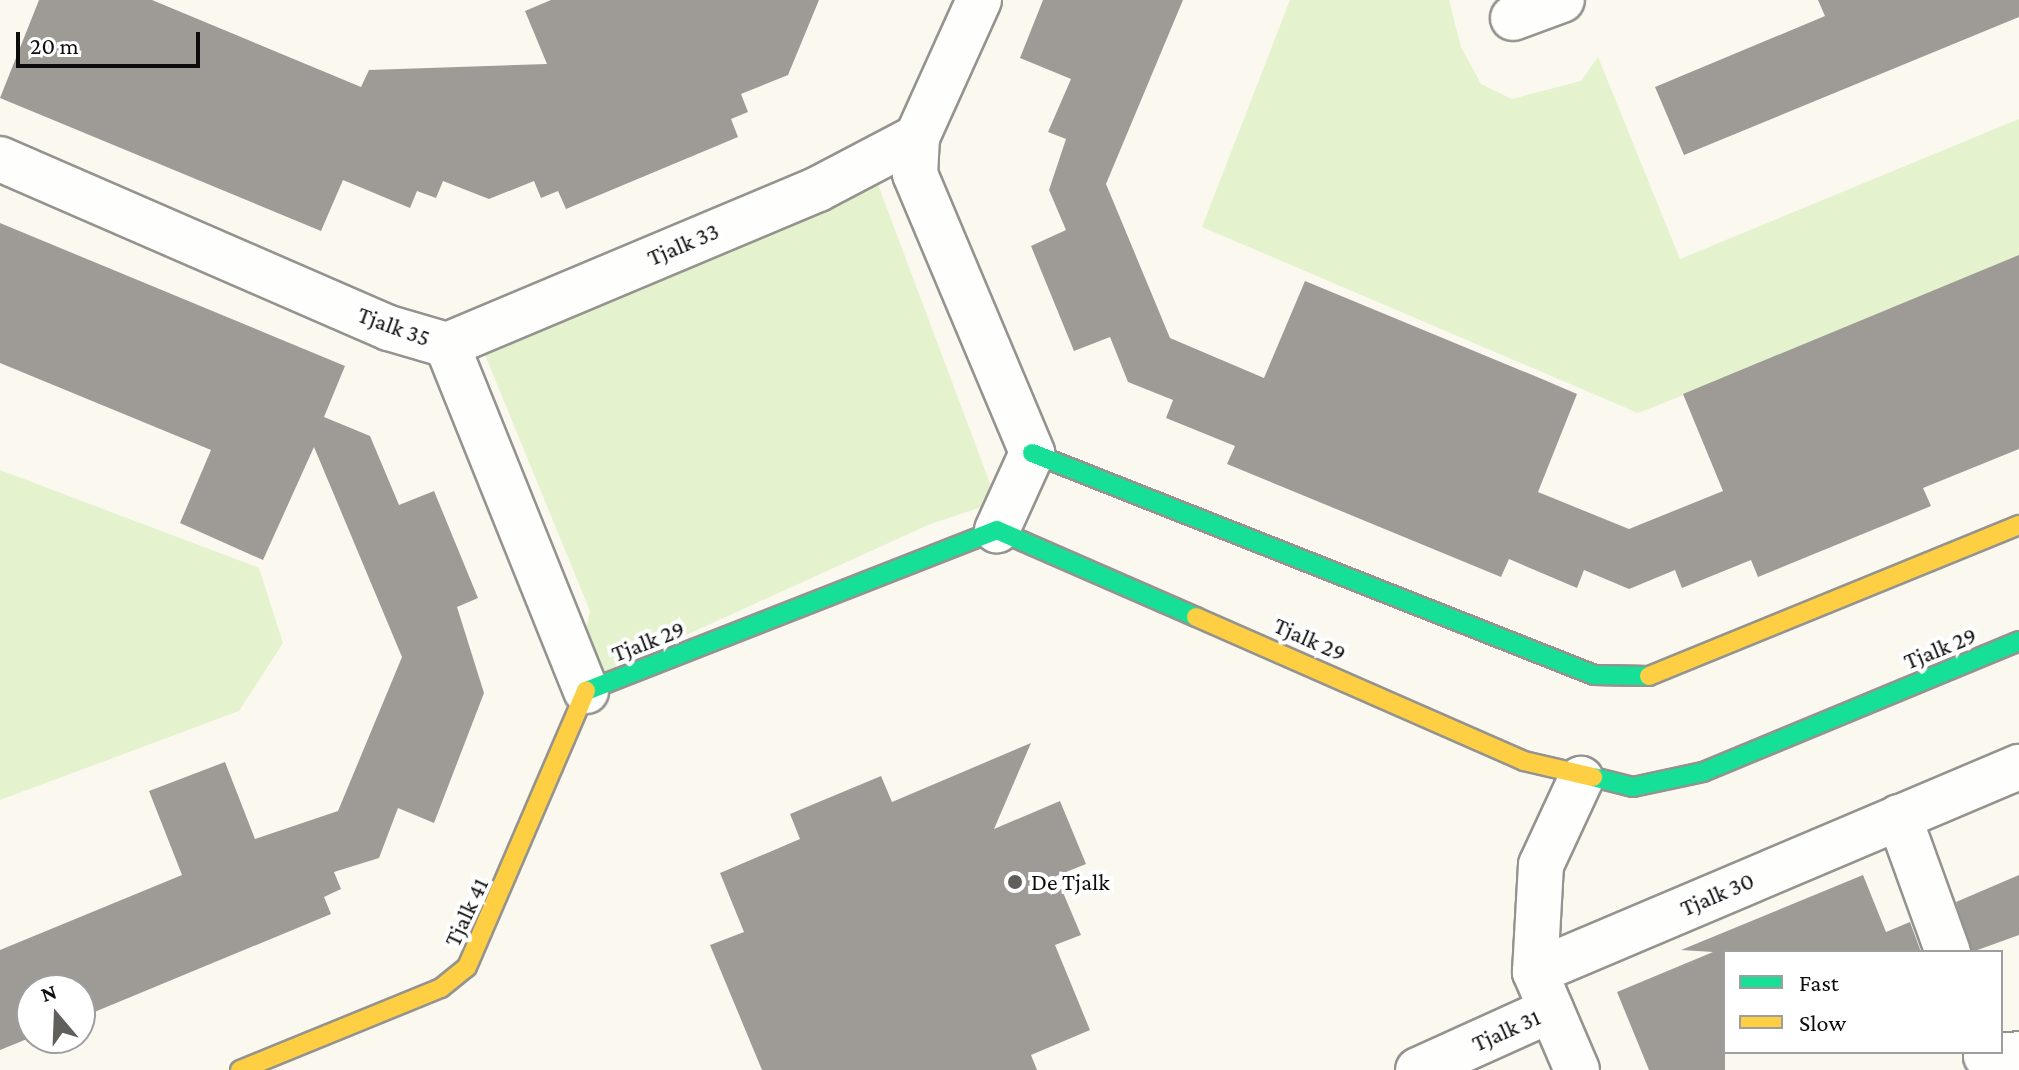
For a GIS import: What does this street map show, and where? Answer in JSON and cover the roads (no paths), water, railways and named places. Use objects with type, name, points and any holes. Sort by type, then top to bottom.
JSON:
[{"type":"street","points":[[979,0],[917,137],[915,174],[1032,453],[1594,675],[1644,678],[2019,525]]},
{"type":"street","points":[[1513,18],[1562,0]]},
{"type":"street","name":"Tjalk 33","points":[[447,345],[818,189],[917,137]]},
{"type":"street","name":"Tjalk 35","points":[[0,159],[389,328],[447,345],[586,691]]},
{"type":"street","points":[[997,530],[1032,453]]},
{"type":"street","name":"Tjalk 29","points":[[586,691],[997,530],[1524,761],[1581,779],[1633,787],[1703,772],[2019,641]]},
{"type":"street","name":"Tjalk 41","points":[[248,1069],[441,988],[467,967],[586,691]]},
{"type":"street","name":"Tjalk 30","points":[[1543,991],[1899,817],[2019,767]]},
{"type":"street","points":[[1577,1070],[1543,991],[1541,865],[1581,779]]},
{"type":"street","points":[[1899,817],[1947,950]]},
{"type":"street","name":"Tjalk 31","points":[[1418,1070],[1543,991]]},
{"type":"place","name":"De Tjalk","points":[[1015,882]]}]
